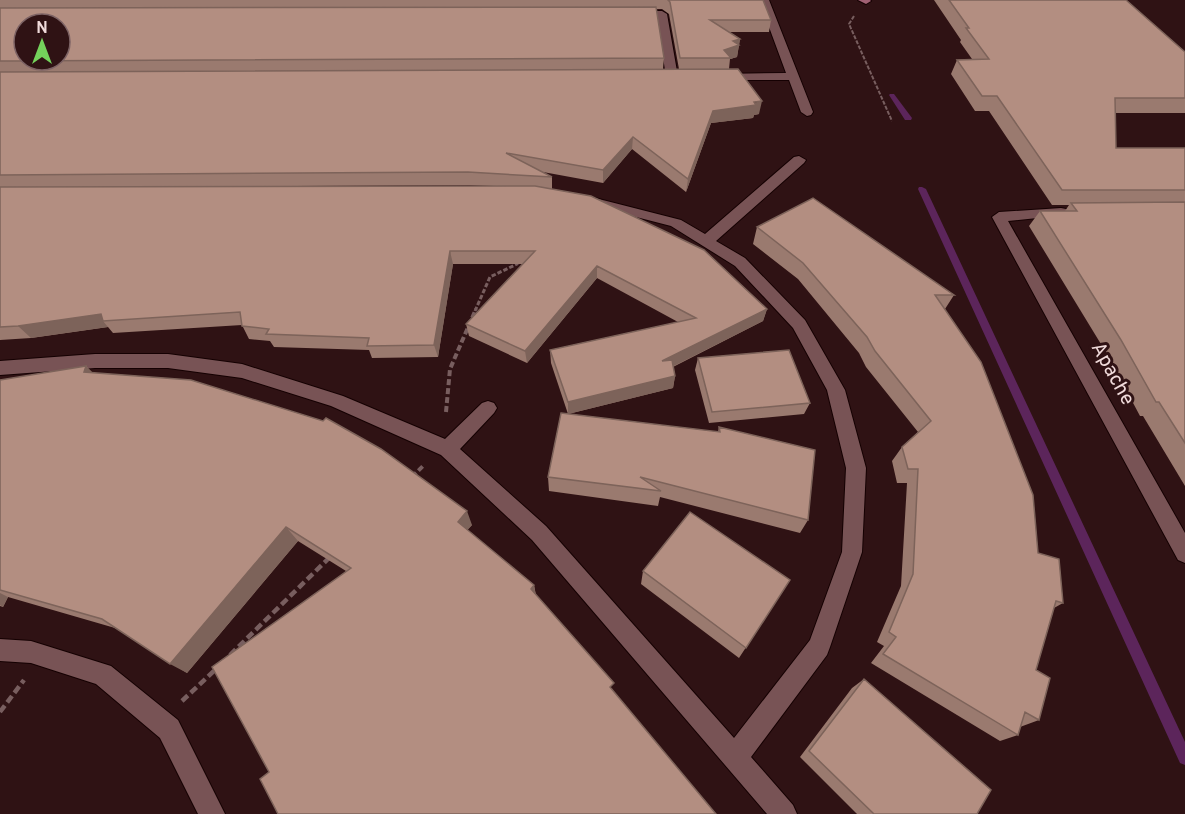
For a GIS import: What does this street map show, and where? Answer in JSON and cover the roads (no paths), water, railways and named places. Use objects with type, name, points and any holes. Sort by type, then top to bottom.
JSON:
[{"type":"lane","points":[[764,0],[807,112]]},
{"type":"lane","points":[[626,14],[662,14],[672,77]]},
{"type":"lane","points":[[706,77],[795,76]]},
{"type":"lane","points":[[706,241],[799,160]]},
{"type":"lane","points":[[570,198],[625,208],[676,223],[740,262],[799,324],[836,390],[856,468],[852,552],[819,647],[736,756]]},
{"type":"lane","name":"Apache","points":[[1078,212],[1042,212],[999,217],[1185,553]]},
{"type":"lane","points":[[0,368],[95,360],[168,361],[242,371],[337,401],[445,448],[539,533],[736,756],[784,814]]},
{"type":"lane","points":[[445,448],[488,408]]},
{"type":"lane","points":[[0,650],[32,652],[103,674],[169,729],[212,814]]},
{"type":"waterway","points":[[892,95],[908,118]]},
{"type":"waterway","points":[[922,189],[1185,758]]}]
